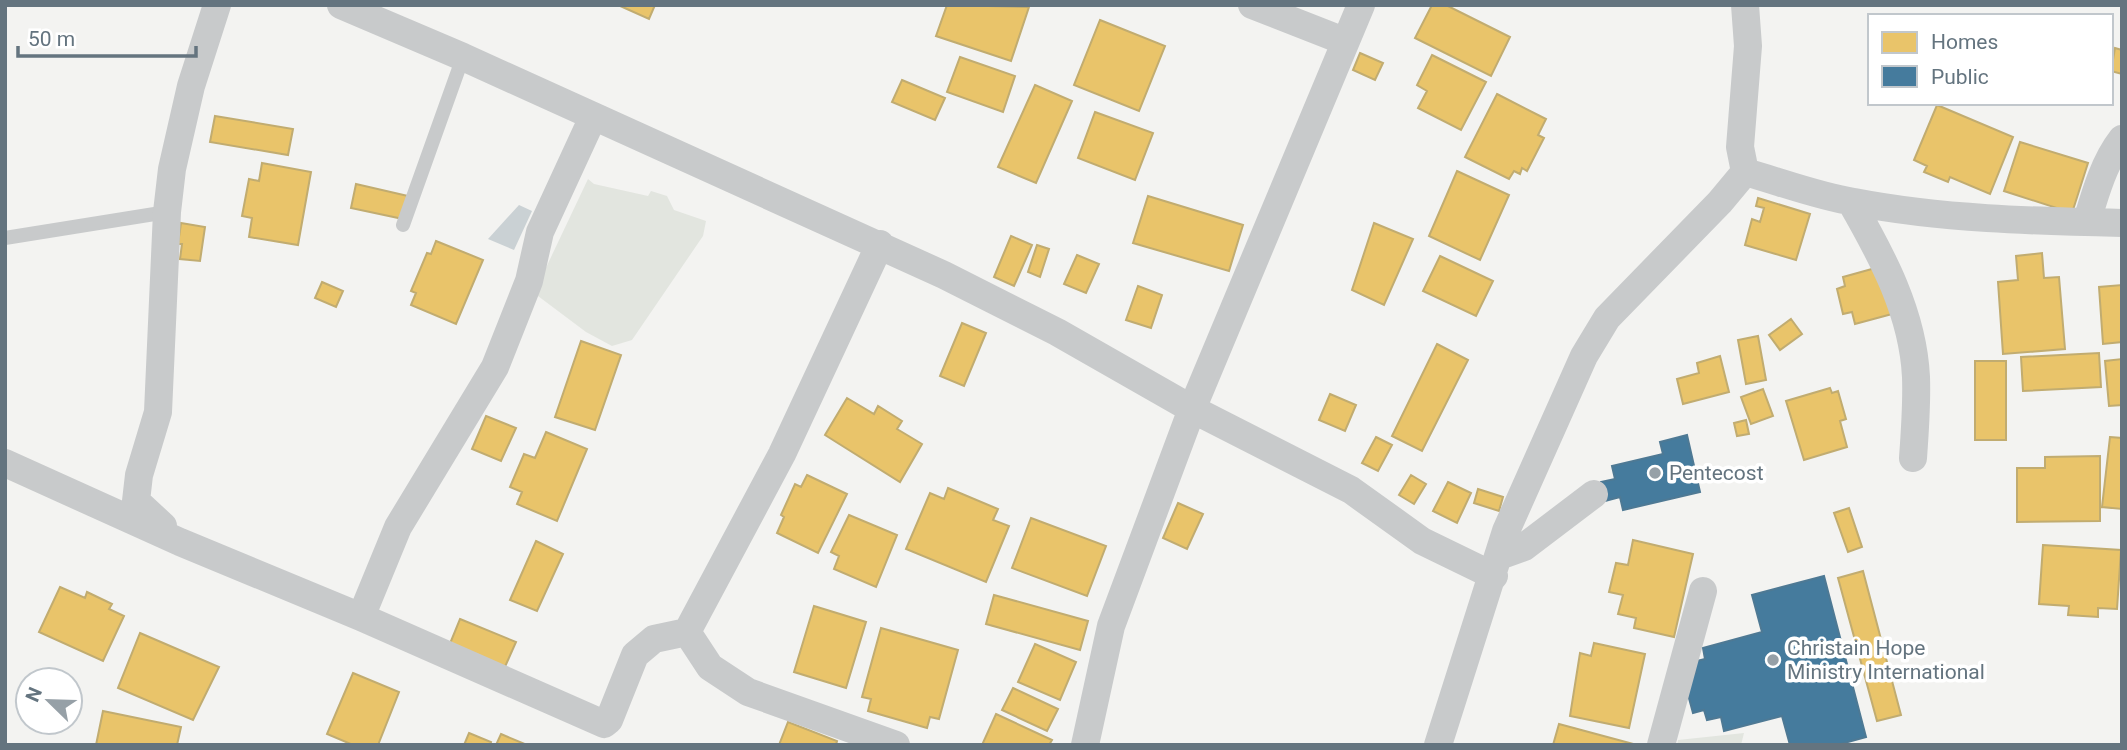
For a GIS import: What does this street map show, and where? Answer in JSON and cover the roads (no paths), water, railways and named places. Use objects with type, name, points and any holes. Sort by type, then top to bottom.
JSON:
[{"type":"street","points":[[180,542],[136,501],[139,475],[158,412],[167,212],[172,169],[191,86],[217,5]]},
{"type":"street","points":[[341,5],[880,243],[1057,332],[1192,409],[1351,490],[1422,541],[1497,566]]},
{"type":"street","points":[[1252,5],[1344,41]]},
{"type":"street","points":[[1085,745],[1111,626],[1192,409],[1361,5]]},
{"type":"street","points":[[1745,5],[1748,46],[1740,147],[1745,172]]},
{"type":"street","points":[[361,617],[398,527],[495,368],[529,281],[540,232],[593,117]]},
{"type":"street","points":[[2087,221],[2095,194],[2115,148],[2122,139]]},
{"type":"street","points":[[1745,172],[1851,202],[1977,220],[2122,223]]},
{"type":"street","points":[[1438,745],[1506,531],[1584,356],[1607,318],[1745,172]]},
{"type":"street","points":[[1851,202],[1884,261],[1903,307],[1916,375],[1913,458]]},
{"type":"street","points":[[5,463],[180,542],[361,617],[604,724],[610,720],[635,655],[654,639],[687,632],[782,454],[880,243]]},
{"type":"street","points":[[1497,566],[1594,494]]},
{"type":"street","points":[[1661,745],[1703,591]]},
{"type":"street","points":[[687,632],[710,667],[748,692],[896,745]]},
{"type":"lane","points":[[403,225],[463,57]]},
{"type":"lane","points":[[5,238],[167,212]]},
{"type":"place","name":"Pentecost","points":[[1655,473]]},
{"type":"place","name":"Christain Hope Ministry International","points":[[1773,660]]}]
